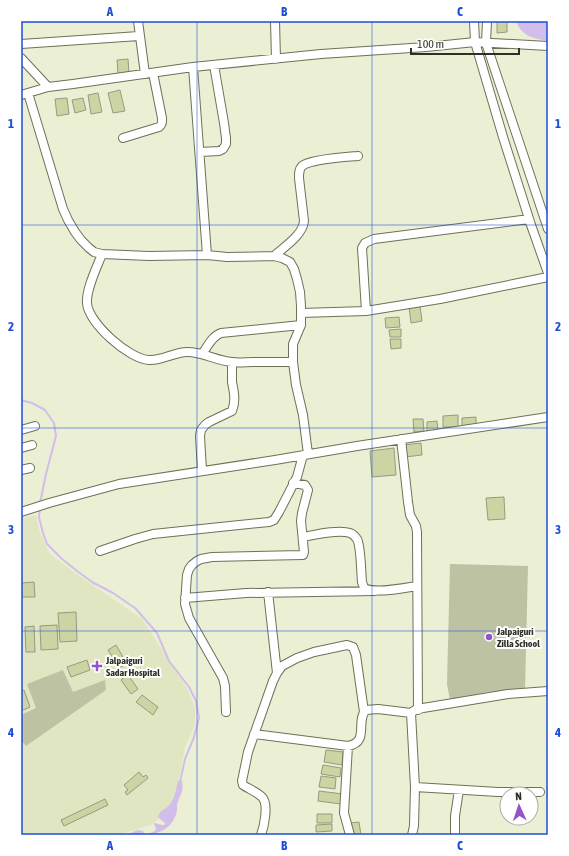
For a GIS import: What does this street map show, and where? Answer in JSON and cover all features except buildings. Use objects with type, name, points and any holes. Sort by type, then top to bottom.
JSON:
[{"type":"street","points":[[123,138],[159,127],[162,123],[162,118],[139,36],[138,21]]},
{"type":"street","points":[[275,21],[276,59]]},
{"type":"street","points":[[474,21],[475,42],[503,137],[548,273]]},
{"type":"street","points":[[487,21],[486,43],[548,229]]},
{"type":"street","points":[[21,44],[139,36]]},
{"type":"street","points":[[100,551],[153,534],[269,522],[274,520],[306,455],[303,415],[296,385],[293,362],[293,344],[301,325],[300,292],[294,269],[290,262],[274,256],[149,256],[102,254],[94,252],[81,240],[63,209],[25,94],[48,88],[193,67],[352,52],[475,42],[548,46]]},
{"type":"street","points":[[21,58],[48,88]]},
{"type":"street","points":[[200,152],[220,151],[226,144],[214,65]]},
{"type":"street","points":[[193,67],[207,255]]},
{"type":"street","points":[[274,256],[299,234],[304,225],[299,178],[301,167],[314,161],[358,156]]},
{"type":"street","points":[[366,311],[362,248],[365,243],[374,239],[529,219]]},
{"type":"street","points":[[102,254],[90,286],[86,304],[89,311],[107,336],[118,346],[138,357],[147,360],[154,360],[187,352],[202,354],[221,361],[293,362]]},
{"type":"street","points":[[301,314],[366,311],[440,299],[548,277]]},
{"type":"street","points":[[202,354],[217,334],[301,325]]},
{"type":"street","points":[[202,471],[201,430],[209,422],[232,411],[234,407],[235,401],[232,380],[232,362]]},
{"type":"street","points":[[22,512],[49,503],[120,484],[548,417]]},
{"type":"street","points":[[21,430],[35,426]]},
{"type":"street","points":[[401,439],[410,515],[416,526],[417,532],[414,711],[415,787],[414,826],[412,835]]},
{"type":"street","points":[[21,448],[32,445]]},
{"type":"street","points":[[21,470],[30,468]]},
{"type":"street","points":[[226,712],[225,686],[223,678],[189,618],[185,604],[187,575],[192,565],[201,559],[212,557],[303,555],[301,521],[308,490],[304,485],[293,483]]},
{"type":"street","points":[[303,537],[340,532],[352,533],[356,537],[358,543],[364,588],[375,591]]},
{"type":"street","points":[[185,598],[268,592],[375,591],[417,586]]},
{"type":"street","points":[[268,592],[277,673]]},
{"type":"street","points":[[254,734],[348,746],[354,745],[358,742],[364,712],[354,647],[347,645],[310,653],[297,658],[282,666],[273,681],[254,734],[248,752],[242,781],[243,785],[261,796],[264,801],[265,820],[261,835]]},
{"type":"street","points":[[364,712],[366,710],[378,709],[414,711],[508,694],[548,691]]},
{"type":"street","points":[[348,746],[344,813],[350,835]]},
{"type":"street","points":[[415,787],[498,792],[540,792]]},
{"type":"street","points":[[455,835],[455,816],[459,790]]},
{"type":"shaded area","points":[[516,21],[548,21],[548,41],[533,38],[525,34],[518,26]]},
{"type":"shaded area","name":"Jalpaiguri Sadar Hospital","points":[[36,515],[40,533],[50,554],[142,619],[187,688],[195,707],[195,725],[185,747],[174,803],[153,824],[114,835],[21,835],[21,518]]},
{"type":"shaded area","points":[[450,564],[528,566],[525,689],[488,692],[450,700],[447,684]]},
{"type":"shaded area","points":[[63,670],[73,692],[105,680],[106,690],[26,746],[21,740],[21,715],[36,708],[27,684]]},
{"type":"shaded area","points":[[182,780],[182,791],[174,820],[163,830],[147,835],[155,831],[155,823],[164,825],[165,823],[158,817],[160,812],[171,803],[178,781]]},
{"type":"shaded area","points":[[138,830],[143,831],[145,835],[128,835]]},
{"type":"waterway","points":[[21,400],[32,403],[45,410],[54,423],[56,436],[40,503]]},
{"type":"waterway","points":[[40,508],[39,517],[47,544],[61,558],[92,582],[113,593],[135,608],[157,633],[169,661],[189,687],[196,701],[199,718],[194,737],[185,759],[180,782]]},
{"type":"place","name":"Jalpaiguri Zilla School","points":[[489,637]]},
{"type":"place","name":"Jalpaiguri Sadar Hospital","points":[[97,666]]}]
